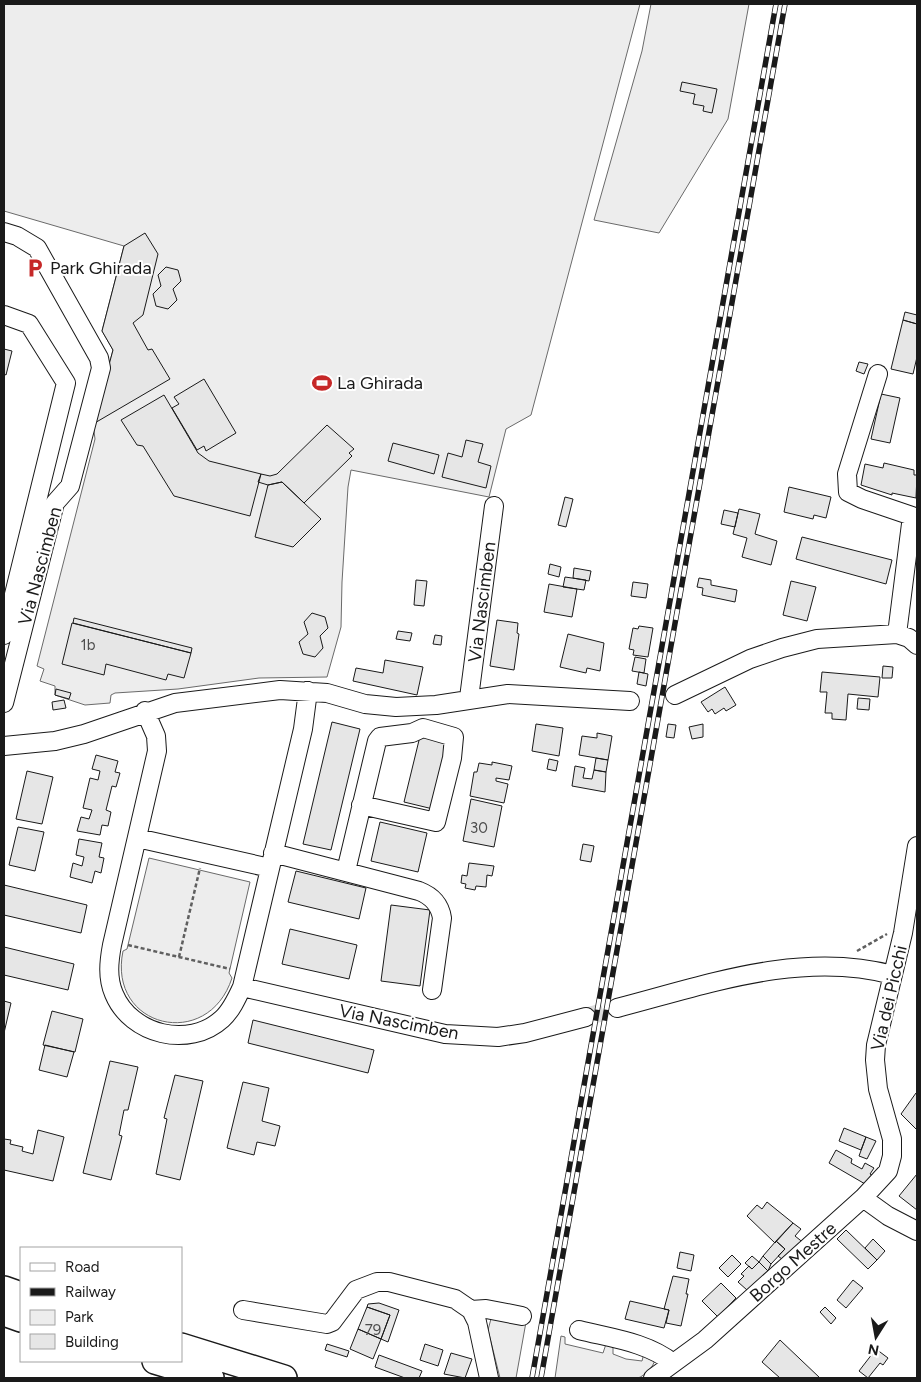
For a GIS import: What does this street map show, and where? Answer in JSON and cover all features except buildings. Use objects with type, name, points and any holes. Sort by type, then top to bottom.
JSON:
[{"type":"highway","points":[[4,1290],[20,1295]]},
{"type":"highway","points":[[4,1314],[20,1319]]},
{"type":"highway","points":[[182,1346],[284,1378]]},
{"type":"highway","points":[[158,1362],[212,1378]]},
{"type":"street","name":"Via Nascimben","points":[[4,232],[17,236],[37,248],[99,358],[101,368],[70,486],[55,503],[4,702]]},
{"type":"street","name":"Via Nascimben","points":[[4,315],[28,324],[66,383],[4,635]]},
{"type":"street","points":[[878,374],[847,474],[848,492],[862,499],[912,516],[897,634]]},
{"type":"street","name":"Via Nascimben","points":[[469,698],[494,506]]},
{"type":"street","points":[[676,695],[750,659],[817,639],[897,634],[909,638],[917,646]]},
{"type":"street","points":[[4,746],[56,741],[84,734],[145,711],[175,703],[244,692],[280,690],[328,693],[365,704],[396,708],[436,705],[469,698],[529,694],[630,701]]},
{"type":"street","points":[[145,711],[156,736],[157,751],[109,961],[110,980],[114,994],[122,1009],[133,1020],[147,1029],[173,1035],[186,1034],[199,1032],[222,1019],[234,1004],[242,987],[305,721],[308,691]]},
{"type":"street","points":[[346,871],[361,804],[380,737],[412,733],[423,728],[454,737],[452,758],[436,822],[361,804]]},
{"type":"street","points":[[137,838],[272,861],[346,871],[419,891],[437,903],[441,909],[442,927],[432,990]]},
{"type":"street","name":"Via dei Picchi","points":[[863,1198],[888,1171],[892,1156],[892,1139],[878,1089],[875,1060],[878,1031],[903,932],[917,846]]},
{"type":"street","points":[[617,1008],[703,985],[779,970],[843,966],[893,975]]},
{"type":"street","name":"Via Nascimben","points":[[242,987],[445,1034],[490,1037],[525,1033],[586,1017]]},
{"type":"street","points":[[863,1198],[888,1216],[917,1231]]},
{"type":"street","name":"Borgo Mestre","points":[[653,1378],[705,1340],[863,1198]]},
{"type":"street","points":[[243,1310],[328,1324],[332,1322],[356,1290],[377,1282],[389,1282],[455,1299],[471,1310],[477,1322],[489,1378]]},
{"type":"street","points":[[471,1310],[486,1309],[522,1316]]},
{"type":"street","points":[[579,1330],[649,1348],[673,1363]]},
{"type":"path","points":[[179,957],[200,866]]},
{"type":"path","points":[[127,945],[232,969]]},
{"type":"green space","name":"La Ghirada","points":[[4,4],[640,4],[531,415],[506,429],[489,497],[351,470],[348,487],[341,627],[327,677],[259,678],[178,689],[115,693],[111,695],[110,703],[85,705],[55,695],[55,686],[40,681],[44,669],[37,666],[95,439],[93,424],[113,350],[102,331],[124,246],[4,211]]},
{"type":"green space","points":[[651,4],[749,4],[728,119],[659,233],[594,220],[642,51]]},
{"type":"green space","points":[[149,858],[250,882],[229,973],[232,978],[220,1001],[203,1016],[183,1022],[162,1021],[144,1013],[130,998],[122,977],[123,951],[127,949]]},
{"type":"green space","points":[[492,1315],[526,1322],[516,1378],[500,1378],[488,1330]]},
{"type":"green space","points":[[561,1336],[565,1337],[565,1344],[603,1353],[606,1344],[613,1347],[613,1354],[626,1359],[642,1361],[644,1353],[655,1359],[651,1368],[646,1373],[633,1379],[555,1378]]},
{"type":"tunnel","points":[[586,1017],[617,1008]]},
{"type":"railway","points":[[532,1378],[776,4]]},
{"type":"railway","points":[[541,1378],[785,4]]},
{"type":"place","name":"Park Ghirada","points":[[35,268]]},
{"type":"place","name":"La Ghirada","points":[[322,383]]}]
